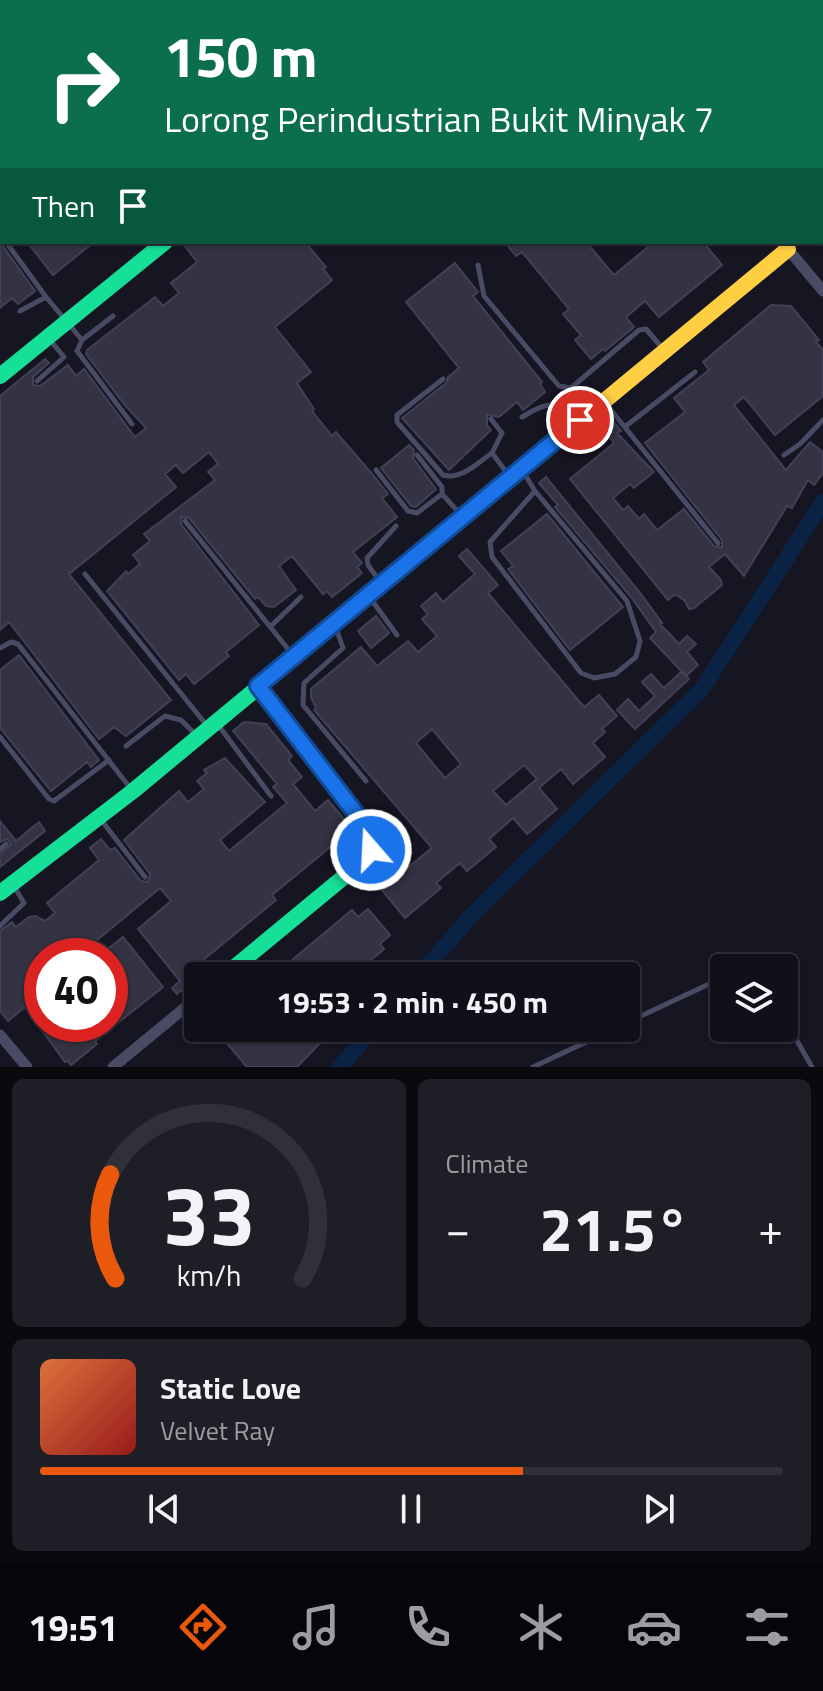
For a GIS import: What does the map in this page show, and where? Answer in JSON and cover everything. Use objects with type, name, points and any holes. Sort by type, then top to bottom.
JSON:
[{"type":"street","points":[[0,376],[162,244]]},
{"type":"street","points":[[6,888],[133,791],[665,351],[785,245],[823,291]]},
{"type":"street","points":[[240,962],[362,862],[374,837],[258,686]]},
{"type":"street","points":[[113,1067],[184,1009]]},
{"type":"street","points":[[0,1035],[27,1067]]},
{"type":"lane","points":[[7,244],[82,340]]},
{"type":"lane","points":[[478,265],[484,296],[559,386],[571,388],[639,330],[646,329],[665,351]]},
{"type":"lane","points":[[20,311],[46,297]]},
{"type":"lane","points":[[113,316],[82,340],[77,351],[132,424]]},
{"type":"lane","points":[[37,381],[64,357],[47,336]]},
{"type":"lane","points":[[626,426],[695,372]]},
{"type":"lane","points":[[443,379],[397,415],[397,422],[443,475],[453,478],[461,475],[492,453],[502,433],[491,419]]},
{"type":"lane","points":[[603,401],[718,543]]},
{"type":"lane","points":[[522,417],[545,404],[555,404],[580,420]]},
{"type":"lane","points":[[784,455],[800,444],[823,420]]},
{"type":"lane","points":[[492,453],[535,491],[627,601],[640,641],[636,657],[615,674],[594,678],[581,673],[492,557],[490,542],[535,491]]},
{"type":"lane","points":[[417,455],[442,487],[442,494],[463,517]]},
{"type":"lane","points":[[376,470],[408,511],[417,513],[442,494]]},
{"type":"lane","points":[[185,521],[294,656]]},
{"type":"lane","points":[[382,584],[368,565],[367,558],[396,526]]},
{"type":"lane","points":[[85,574],[207,729],[271,796]]},
{"type":"lane","points":[[368,595],[397,635]]},
{"type":"lane","points":[[270,627],[301,597]]},
{"type":"lane","points":[[333,624],[343,648],[304,683],[303,705],[366,781]]},
{"type":"lane","points":[[0,648],[11,642],[18,644],[133,791]]},
{"type":"lane","points":[[126,746],[165,716],[207,729]]},
{"type":"lane","points":[[0,737],[49,799],[54,801],[109,760]]},
{"type":"lane","points":[[99,817],[145,877]]},
{"type":"lane","points":[[0,849],[6,844]]},
{"type":"lane","points":[[0,926],[24,903],[6,888]]},
{"type":"lane","points":[[246,957],[250,962]]},
{"type":"lane","points":[[640,1016],[710,984]]},
{"type":"lane","points":[[533,1067],[586,1042]]},
{"type":"lane","points":[[798,1042],[812,1067]]},
{"type":"building","points":[[1,244],[35,291],[18,304],[12,298],[0,308]]},
{"type":"building","points":[[29,244],[92,244],[53,275]]},
{"type":"building","points":[[307,244],[326,267],[323,269],[332,280],[275,327],[311,372],[297,383],[314,409],[312,411],[332,436],[336,432],[373,475],[388,494],[382,498],[397,517],[353,552],[362,563],[357,567],[362,573],[332,597],[327,591],[323,594],[292,556],[279,566],[296,590],[274,607],[266,606],[258,597],[255,599],[189,518],[181,517],[181,524],[259,625],[226,652],[229,656],[194,684],[186,674],[179,680],[107,591],[126,571],[128,574],[140,564],[133,555],[150,541],[144,534],[215,480],[208,472],[218,464],[209,452],[183,473],[176,465],[165,474],[176,487],[69,574],[171,700],[126,736],[114,727],[99,739],[9,622],[0,630],[0,396],[45,359],[49,363],[33,377],[33,385],[40,386],[68,365],[76,376],[84,369],[135,437],[146,428],[86,354],[87,350],[155,297],[163,306],[179,293],[171,283],[197,262],[185,246]]},
{"type":"building","points":[[507,244],[588,244],[614,275],[652,244],[705,244],[722,265],[659,317],[645,301],[626,317],[634,327],[591,359],[575,340],[581,335],[563,314],[569,309],[522,252],[516,256]]},
{"type":"building","points":[[455,263],[478,292],[473,296],[542,382],[540,384],[545,392],[523,410],[517,402],[499,417],[487,415],[487,425],[491,430],[449,470],[402,418],[446,383],[448,377],[459,368],[406,302]]},
{"type":"building","points":[[771,305],[791,306],[819,340],[816,342],[823,350],[823,396],[775,435],[744,397],[734,405],[786,470],[810,442],[823,452],[823,473],[814,485],[808,480],[792,508],[787,506],[744,576],[725,554],[709,567],[722,585],[689,609],[685,601],[675,594],[668,600],[570,479],[614,443],[603,429],[613,421],[621,431],[617,433],[654,472],[634,488],[630,484],[613,498],[623,510],[628,506],[639,519],[644,514],[657,530],[684,509],[714,546],[722,547],[722,540],[645,443],[685,412],[674,398],[709,370],[703,362]]},
{"type":"building","points":[[409,445],[414,450],[413,458],[436,489],[416,507],[411,506],[381,468]]},
{"type":"building","points":[[546,477],[641,594],[660,624],[679,644],[687,636],[696,644],[687,652],[698,665],[686,676],[650,638],[656,632],[631,597],[555,507],[558,505],[539,483]]},
{"type":"building","points":[[547,514],[623,607],[570,650],[508,569],[513,566],[501,551]]},
{"type":"building","points":[[467,549],[498,585],[488,593],[584,707],[599,695],[617,716],[602,729],[605,732],[593,743],[605,757],[573,784],[561,769],[539,788],[557,809],[527,834],[513,818],[489,839],[496,847],[467,871],[460,863],[436,883],[441,888],[405,918],[381,889],[432,848],[314,710],[311,689],[361,647],[377,666],[408,641],[418,652],[437,636],[422,619],[428,614],[421,606],[436,593],[443,602],[475,574],[459,556]],"holes":[[[432,729],[461,764],[445,778],[416,743]],[[524,765],[537,779],[506,805],[493,791]]]},
{"type":"building","points":[[376,616],[389,633],[371,648],[358,631]]},
{"type":"building","points":[[19,655],[99,760],[91,767],[87,762],[51,791],[0,728],[0,670]]},
{"type":"building","points":[[682,671],[689,679],[635,729],[617,710],[628,699],[639,711],[655,696],[642,682],[651,674],[664,688]]},
{"type":"building","points":[[244,722],[266,724],[292,756],[288,760],[302,777],[293,784],[315,811],[328,800],[348,824],[335,835],[334,844],[272,895],[276,900],[201,962],[184,962],[184,988],[177,994],[172,988],[180,981],[138,929],[171,901],[160,888],[100,938],[24,938],[24,1008],[8,1021],[0,1011],[0,931],[12,922],[16,927],[29,917],[36,916],[45,921],[55,913],[47,903],[99,860],[90,848],[101,839],[110,850],[115,848],[141,881],[148,882],[150,874],[124,840],[179,791],[188,802],[204,789],[197,781],[207,773],[204,770],[225,758],[265,802],[220,840],[229,851],[287,803],[273,787],[277,784],[233,731]]},
{"type":"building","points":[[0,821],[16,841],[39,822],[45,831],[0,867],[0,854],[11,844],[7,839],[0,842]]},
{"type":"building","points":[[368,909],[390,935],[380,944],[384,949],[369,962],[290,962],[352,910],[358,917]]},
{"type":"building","points":[[128,943],[163,987],[128,1015]]},
{"type":"building","points":[[50,1042],[97,1044],[71,1065],[65,1062]]},
{"type":"building","points":[[226,1042],[321,1042],[297,1067],[247,1067]]},
{"type":"waterway","points":[[431,962],[471,916],[702,689],[823,502]]},
{"type":"waterway","points":[[340,1067],[362,1042]]},
{"type":"traffic: fast","points":[[0,376],[163,244]]},
{"type":"traffic: fast","points":[[0,893],[133,791],[458,522]]},
{"type":"traffic: fast","points":[[241,962],[362,862],[374,837],[258,686]]},
{"type":"traffic: slow","points":[[458,522],[788,249]]},
{"type":"route","points":[[371,850],[374,837],[258,686],[580,420]]}]
